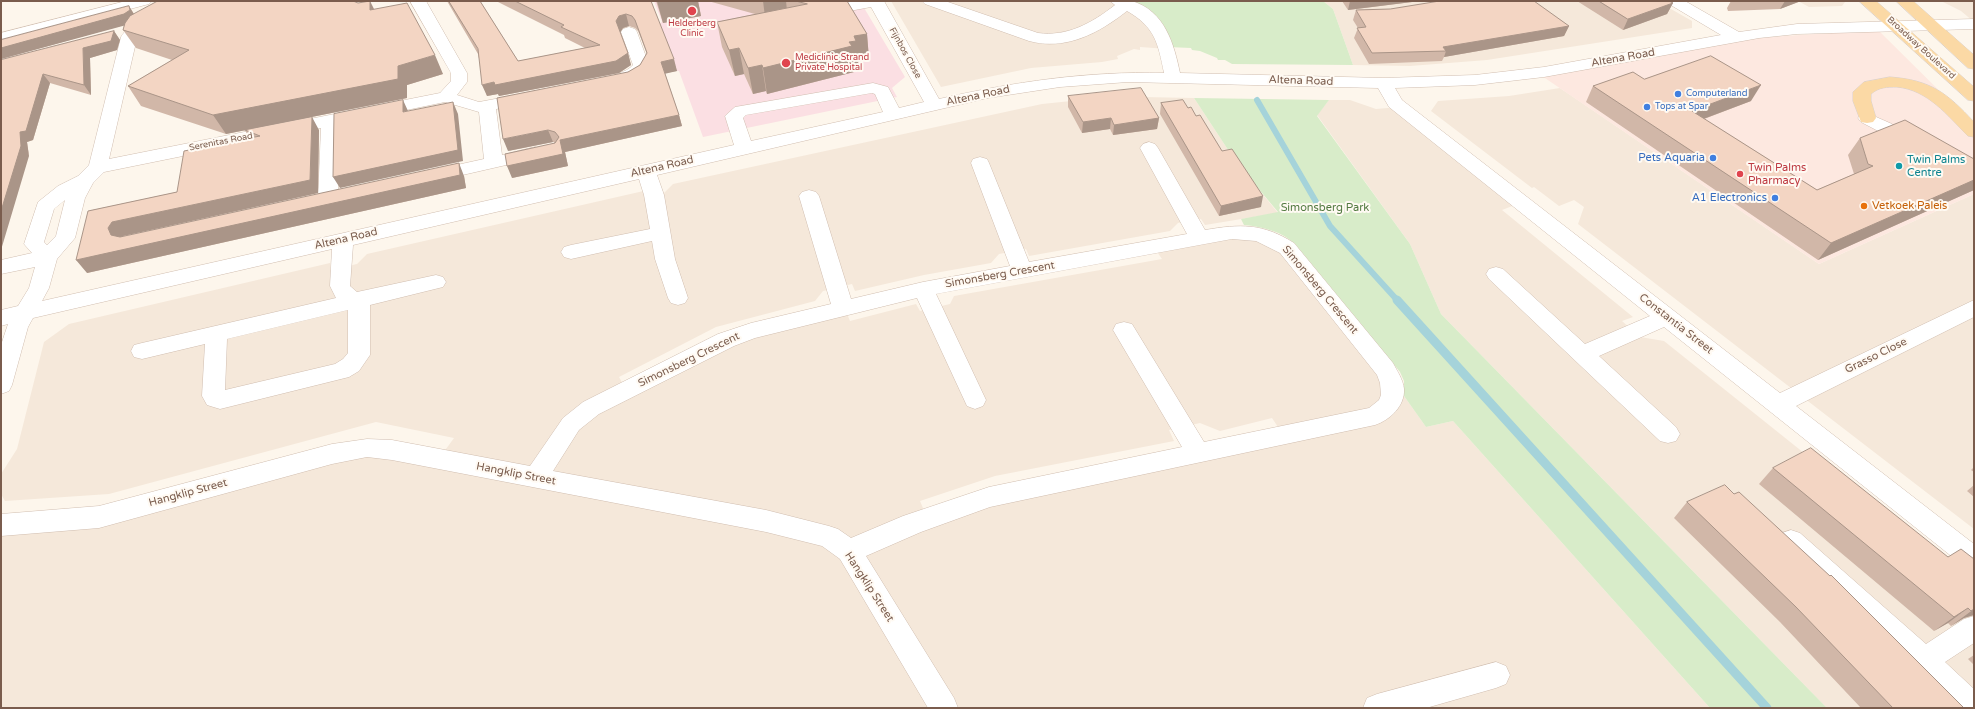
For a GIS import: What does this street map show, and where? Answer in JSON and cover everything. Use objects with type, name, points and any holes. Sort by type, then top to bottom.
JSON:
[{"type":"main road","name":"Broadway Boulevard","points":[[1867,1],[1974,96]]},
{"type":"main road","points":[[1904,1],[1974,64]]},
{"type":"main road","points":[[1867,118],[1862,101],[1862,92],[1873,83],[1881,81],[1893,82],[1908,84],[1940,99],[1974,132]]},
{"type":"street","points":[[1,38],[144,1]]},
{"type":"street","points":[[418,1],[459,73],[459,82],[446,97],[478,107],[541,95]]},
{"type":"street","points":[[810,13],[876,1]]},
{"type":"street","name":"Fijnbos Close","points":[[876,1],[934,106]]},
{"type":"street","points":[[930,1],[1035,38],[1051,41],[1073,36],[1109,18],[1122,2],[1150,17],[1160,28],[1167,48],[1173,78]]},
{"type":"street","points":[[1674,1],[1738,38]]},
{"type":"street","points":[[114,35],[136,29],[163,14]]},
{"type":"street","name":"Altena Road","points":[[1,318],[988,93],[1060,82],[1134,77],[1384,83],[1462,81],[1523,75],[1738,38],[1759,33],[1797,29],[1974,24]]},
{"type":"street","points":[[1,385],[17,327],[39,288],[48,257],[65,238],[75,198],[92,174],[128,41],[136,29]]},
{"type":"street","points":[[602,83],[633,75],[640,67],[641,64],[629,32]]},
{"type":"street","name":"Constantia Street","points":[[1384,83],[1395,103],[1974,559]]},
{"type":"street","points":[[744,148],[734,116],[741,110],[873,88],[882,91],[893,115]]},
{"type":"street","name":"Serenitas Road","points":[[48,257],[34,244],[45,206],[65,190],[92,174],[330,120],[446,97]]},
{"type":"street","points":[[487,106],[494,162]]},
{"type":"street","points":[[1867,118],[1886,128]]},
{"type":"street","points":[[328,199],[330,120]]},
{"type":"street","points":[[1149,148],[1200,238]]},
{"type":"street","points":[[418,179],[553,149]]},
{"type":"street","points":[[980,163],[1022,271]]},
{"type":"street","points":[[646,171],[654,195],[665,259],[678,298]]},
{"type":"street","points":[[808,196],[843,308]]},
{"type":"street","name":"Simonsberg Crescent","points":[[536,478],[571,424],[591,408],[726,340],[773,325],[923,289],[1232,232],[1252,233],[1270,238],[1287,248],[1390,377],[1393,393],[1391,400],[1385,409],[1375,416],[1197,452],[989,497],[912,524],[849,551]]},
{"type":"street","points":[[571,252],[660,233]]},
{"type":"street","points":[[343,240],[340,286],[342,292],[349,298],[359,300]]},
{"type":"street","points":[[1,267],[48,257]]},
{"type":"street","points":[[1496,274],[1668,434]]},
{"type":"street","points":[[142,351],[436,282]]},
{"type":"street","points":[[923,289],[975,400]]},
{"type":"street","points":[[216,334],[213,396],[215,399],[220,400],[341,371],[351,365],[359,355],[359,300]]},
{"type":"street","name":"Grasso Close","points":[[1778,404],[1974,308]]},
{"type":"street","points":[[1583,354],[1667,317]]},
{"type":"street","points":[[1124,330],[1197,452]]},
{"type":"street","name":"Hangklip Street","points":[[1,525],[99,517],[350,450],[367,448],[392,450],[766,521],[829,537],[849,551],[944,708]]},
{"type":"street","points":[[1772,523],[1924,660],[1974,708]]},
{"type":"street","points":[[1924,660],[1974,628]]},
{"type":"street","points":[[1377,708],[1496,675]]},
{"type":"shaded area","name":"Mediclinic Strand Private Hospital","points":[[654,1],[860,1],[905,77],[892,88],[897,97],[703,137],[679,71],[677,71],[658,24],[662,22]]},
{"type":"shaded area","points":[[891,1],[1119,1],[1126,4],[1168,49],[1140,47],[1140,50],[1134,49],[1117,56],[1118,59],[1102,62],[1031,68],[941,87]]},
{"type":"shaded area","points":[[1323,1],[1657,1],[1692,21],[1692,28],[1487,60],[1410,66],[1353,65],[1333,9]]},
{"type":"shaded area","points":[[1798,1],[1845,2],[1842,6],[1809,7]]},
{"type":"shaded area","points":[[1941,1],[1974,1],[1974,22],[1961,11]]},
{"type":"shaded area","points":[[1878,30],[1974,125],[1974,194],[1819,264],[1539,74],[1738,39]]},
{"type":"shaded area","points":[[1560,88],[1819,264],[1974,194],[1974,529],[1578,224],[1584,207],[1574,200],[1559,206],[1534,187],[1532,188],[1431,111],[1438,101],[1509,96]]},
{"type":"shaded area","points":[[1142,97],[1194,98],[1234,159],[1278,213],[1205,225],[1201,219],[1178,223],[1170,231],[1029,256],[1026,249],[999,254],[991,263],[924,275],[855,291],[852,284],[823,291],[815,301],[716,327],[619,377],[627,391],[727,342],[845,309],[850,321],[916,304],[920,311],[950,304],[954,296],[1162,259],[1153,246],[1231,232],[1271,237],[1394,394],[1404,396],[1426,427],[1453,421],[1710,708],[1,708],[1,528],[331,455],[438,460],[454,438],[376,422],[109,494],[5,501],[1,494],[1,474],[17,449],[44,342],[69,324],[330,263],[330,270],[357,264],[367,254],[648,190],[654,195],[664,193],[673,184],[1042,104],[1091,99]],"holes":[[[1272,418],[1284,436],[928,520],[920,501],[995,476],[1174,441],[1169,430],[1200,423],[1220,431]]]},
{"type":"shaded area","points":[[1329,100],[1350,100],[1376,109],[1399,107],[1520,203],[1502,210],[1633,317],[1622,321],[1640,337],[1664,341],[1974,589],[1974,708],[1827,708],[1441,314],[1410,244],[1317,115]]},
{"type":"green space","points":[[1119,1],[1323,1],[1333,9],[1353,65],[1232,64],[1225,60],[1218,60],[1217,58],[1200,51],[1192,50],[1191,48],[1168,47],[1161,28]]},
{"type":"green space","name":"Simonsberg Park","points":[[1194,98],[1329,100],[1317,116],[1410,244],[1441,314],[1827,708],[1710,708],[1453,421],[1426,427],[1404,396],[1404,381],[1400,372],[1295,244],[1284,236],[1271,230],[1244,225],[1241,219],[1278,212],[1236,162]]},
{"type":"building","points":[[158,1],[353,1],[358,3],[370,1],[370,10],[407,3],[435,55],[398,66],[398,79],[213,115],[128,86],[189,50],[123,30],[125,23],[130,16]]},
{"type":"building","points":[[449,1],[480,1],[518,61],[600,45],[561,27],[564,25],[515,1],[651,1],[674,59],[661,62],[679,115],[560,140],[563,154],[507,166],[505,154],[555,143],[559,137],[555,132],[548,130],[503,139],[497,98],[628,72],[640,65],[647,53],[635,20],[632,16],[626,14],[619,16],[616,21],[628,53],[616,61],[495,85],[494,82],[482,85],[478,49]]},
{"type":"building","points":[[796,1],[847,1],[867,34],[854,36],[856,41],[849,42],[852,46],[763,68],[762,65],[748,68],[739,48],[729,50],[717,22],[807,4]]},
{"type":"building","points":[[1440,1],[1534,1],[1569,26],[1443,47],[1446,51],[1372,53],[1357,28],[1366,27],[1356,10],[1390,9]]},
{"type":"building","points":[[1599,1],[1669,1],[1673,3],[1628,19]]},
{"type":"building","points":[[129,6],[130,10],[124,14],[1,48],[1,40]]},
{"type":"building","points":[[114,31],[111,41],[83,48],[84,85],[43,74],[26,131],[20,132],[21,146],[1,211],[1,60]]},
{"type":"building","name":"Twin Palms Centre","points":[[1711,56],[1761,85],[1692,111],[1817,190],[1873,166],[1868,164],[1860,138],[1905,120],[1974,159],[1974,180],[1831,243],[1593,86],[1633,72],[1644,79]]},
{"type":"building","points":[[1141,88],[1159,118],[1114,125],[1111,118],[1083,122],[1068,96]]},
{"type":"building","points":[[403,100],[403,112],[453,102],[458,150],[333,177],[334,114]]},
{"type":"building","points":[[1183,100],[1188,108],[1191,107],[1196,116],[1200,115],[1222,151],[1232,149],[1263,196],[1221,206],[1161,103]]},
{"type":"building","points":[[312,117],[310,180],[112,222],[108,228],[111,235],[120,237],[459,163],[460,175],[76,260],[88,211],[177,192],[184,151],[260,136],[245,130]]},
{"type":"building","points":[[1811,448],[1948,557],[1961,549],[1974,559],[1974,609],[1971,611],[1968,608],[1954,617],[1773,468]]},
{"type":"building","points":[[1725,485],[1734,494],[1739,492],[1830,576],[1831,575],[1964,708],[1893,708],[1796,607],[1687,502]]},
{"type":"waterway","points":[[1257,100],[1330,226],[1398,301]]},
{"type":"waterway","points":[[1397,300],[1767,708]]},
{"type":"place","name":"Helderberg Clinic","points":[[692,11]]},
{"type":"place","name":"Mediclinic Strand Private Hospital","points":[[786,63]]},
{"type":"place","name":"Computerland","points":[[1678,94]]},
{"type":"place","name":"Tops at Spar","points":[[1647,107]]},
{"type":"place","name":"Pets Aquaria","points":[[1713,158]]},
{"type":"place","name":"Twin Palms Centre","points":[[1899,166]]},
{"type":"place","name":"Twin Palms Pharmacy","points":[[1740,174]]},
{"type":"place","name":"A1 Electronics","points":[[1775,198]]},
{"type":"place","name":"Vetkoek Paleis","points":[[1864,206]]}]
